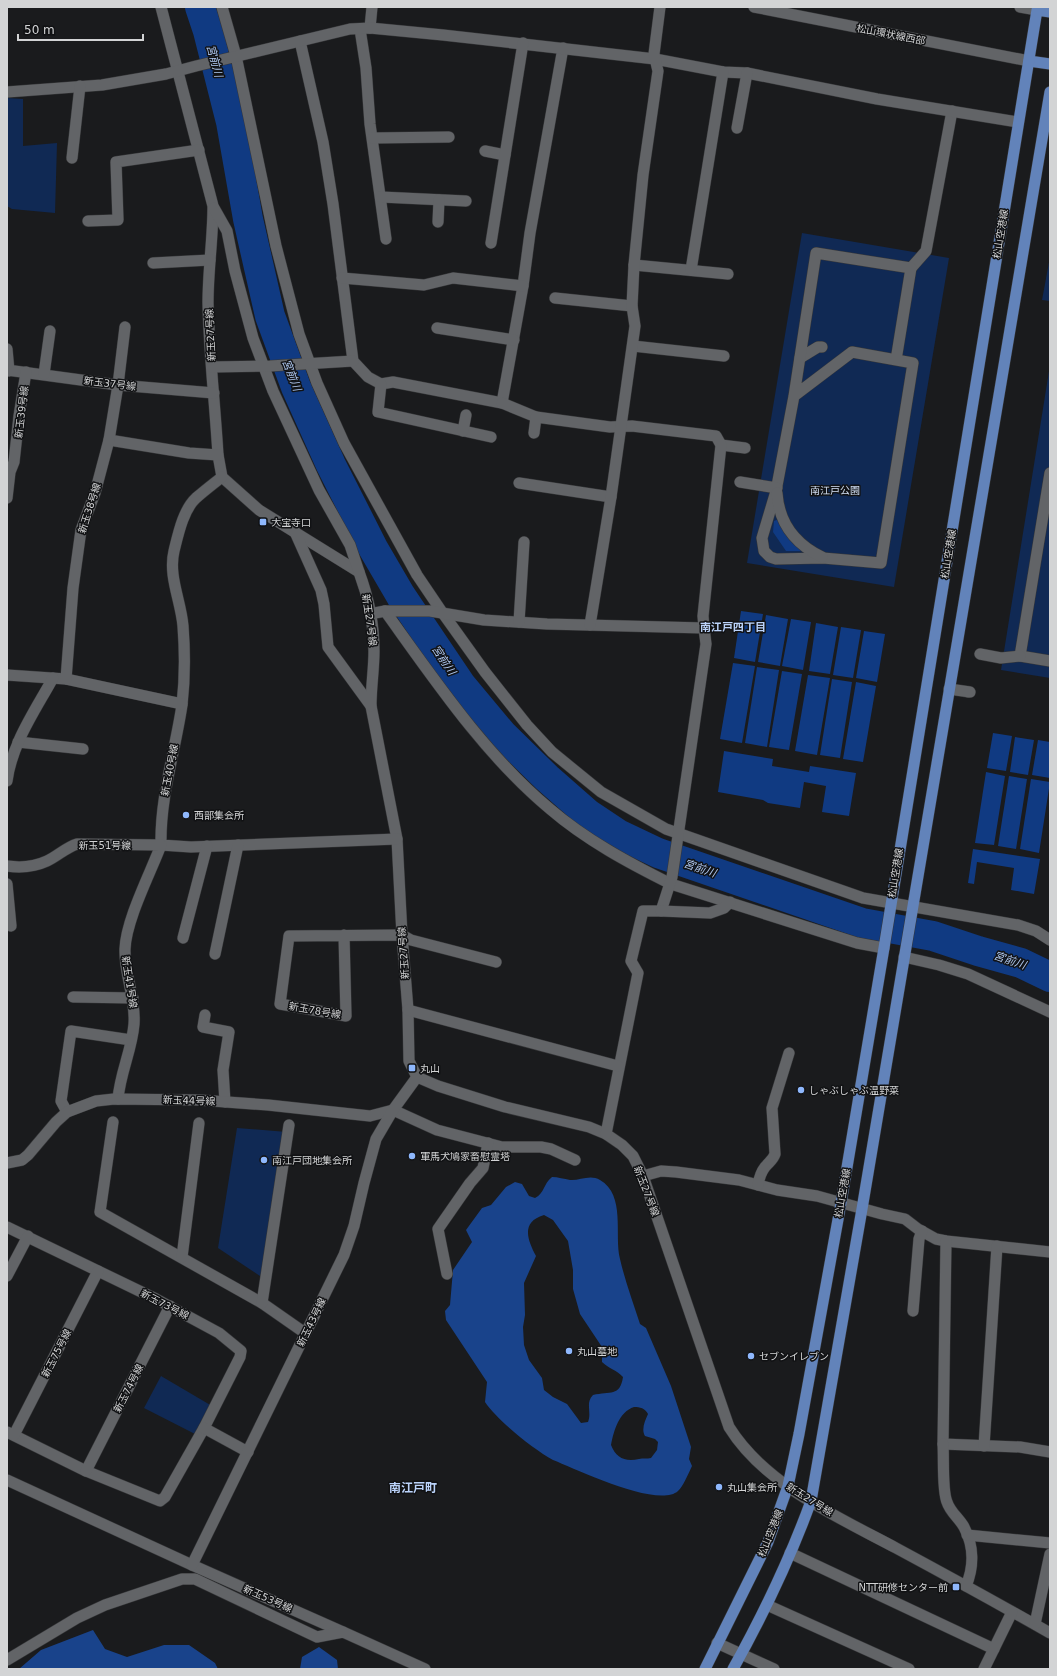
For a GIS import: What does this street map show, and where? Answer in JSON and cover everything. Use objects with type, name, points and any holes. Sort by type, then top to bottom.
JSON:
[{"type":"main road","name":"松山空港線","points":[[704,1669],[768,1542],[788,1486],[799,1434],[841,1203],[1018,122],[1038,9]]},
{"type":"main road","points":[[1038,9],[1050,12]]},
{"type":"main road","points":[[1029,61],[1050,64]]},
{"type":"main road","points":[[733,1669],[767,1605],[811,1501],[862,1209],[949,689],[1047,128],[1050,92]]},
{"type":"street","name":"新玉27号線","points":[[161,7],[213,206],[213,230],[208,302],[218,455],[222,477]]},
{"type":"street","points":[[222,7],[276,246],[289,299],[308,364],[344,443],[436,612],[527,725],[552,752],[585,780],[616,802],[666,829],[890,908],[913,907],[1018,925],[1036,931],[1050,940]]},
{"type":"street","points":[[372,7],[365,28],[366,68],[370,124],[386,239]]},
{"type":"street","points":[[590,625],[611,497],[620,426],[633,346],[635,326],[632,306],[634,265],[643,175],[658,71],[654,54],[660,7]]},
{"type":"street","name":"松山環状線西部","points":[[754,7],[1029,61]]},
{"type":"street","points":[[1020,7],[1038,9]]},
{"type":"street","points":[[7,92],[102,84],[177,72],[196,66],[350,29],[365,28],[523,43],[655,59],[723,72],[747,73],[877,99],[951,116],[1018,122]]},
{"type":"street","points":[[300,41],[324,149],[333,204],[353,361],[368,377],[381,384],[393,382],[502,403],[536,417],[610,427],[632,426],[716,436],[721,445],[702,616],[706,644],[678,846],[672,881],[661,912]]},
{"type":"street","points":[[491,243],[523,43]]},
{"type":"street","points":[[502,403],[563,48]]},
{"type":"street","points":[[691,270],[723,72]]},
{"type":"street","points":[[737,128],[747,73]]},
{"type":"street","points":[[72,158],[80,86]]},
{"type":"street","points":[[896,360],[911,268],[926,251],[946,175],[951,116]]},
{"type":"street","points":[[373,138],[449,137]]},
{"type":"street","points":[[88,221],[118,220],[116,162],[199,150]]},
{"type":"street","points":[[485,152],[505,154]]},
{"type":"street","points":[[381,197],[466,201]]},
{"type":"street","points":[[438,200],[438,222]]},
{"type":"street","name":"新玉27号線","points":[[213,206],[227,231],[235,271],[251,330],[267,366],[273,391],[293,437],[319,490],[350,546],[365,588],[370,614],[374,651],[370,706],[397,839],[408,1010],[409,1061],[417,1077],[438,1086],[505,1106],[589,1127],[606,1134],[622,1144],[632,1156],[643,1176],[729,1427],[739,1443],[758,1464],[811,1501],[1050,1632]]},
{"type":"street","points":[[840,350],[913,363],[881,563],[823,558],[776,559],[770,557],[764,551],[762,538],[777,489],[794,396],[816,253],[911,268]]},
{"type":"street","points":[[153,262],[210,260]]},
{"type":"street","points":[[634,265],[728,274]]},
{"type":"street","points":[[342,278],[424,286],[453,278],[523,286]]},
{"type":"street","points":[[555,298],[632,306]]},
{"type":"street","name":"新玉38号線","points":[[66,679],[73,588],[80,530],[95,493],[109,440],[118,385],[124,327]]},
{"type":"street","points":[[437,328],[514,340]]},
{"type":"street","points":[[800,358],[820,347],[805,329]]},
{"type":"street","points":[[44,374],[50,331]]},
{"type":"street","points":[[633,346],[724,356]]},
{"type":"street","points":[[7,349],[8,370]]},
{"type":"street","points":[[794,396],[852,352]]},
{"type":"street","points":[[212,367],[267,366],[353,361]]},
{"type":"street","name":"新玉37号線","points":[[8,370],[118,385],[214,393]]},
{"type":"street","name":"新玉39号線","points":[[7,498],[10,472],[14,462],[26,372]]},
{"type":"street","points":[[381,384],[378,412],[491,437]]},
{"type":"street","points":[[463,431],[466,415]]},
{"type":"street","points":[[534,433],[536,417]]},
{"type":"street","points":[[109,440],[189,453],[218,455]]},
{"type":"street","points":[[721,445],[745,448]]},
{"type":"street","points":[[1020,656],[1050,473]]},
{"type":"street","points":[[222,477],[259,510],[359,572]]},
{"type":"street","name":"新玉40号線","points":[[161,846],[165,791],[182,704],[184,668],[183,625],[172,565],[174,552],[183,520],[195,498],[222,477]]},
{"type":"street","points":[[740,482],[777,489]]},
{"type":"street","points":[[519,484],[611,497]]},
{"type":"street","points":[[777,489],[779,509],[786,526],[802,545],[823,558]]},
{"type":"street","points":[[295,532],[321,590],[324,604],[328,646],[370,706]]},
{"type":"street","points":[[519,622],[524,542]]},
{"type":"street","points":[[385,611],[441,688],[505,766],[549,809],[594,841],[644,871],[730,902],[857,943],[884,946]]},
{"type":"street","points":[[370,614],[385,611],[436,612],[484,620],[704,628]]},
{"type":"street","points":[[980,654],[1001,658],[1020,656],[1050,661]]},
{"type":"street","points":[[7,675],[66,679],[182,704]]},
{"type":"street","points":[[8,775],[18,742],[53,678]]},
{"type":"street","points":[[949,689],[970,692],[968,692]]},
{"type":"street","points":[[18,742],[83,749]]},
{"type":"street","points":[[161,846],[238,846],[397,839]]},
{"type":"street","name":"新玉51号線","points":[[7,866],[20,868],[34,866],[47,861],[65,848],[77,844],[161,846]]},
{"type":"street","name":"新玉41号線","points":[[118,1099],[121,1076],[131,1040],[134,1014],[133,998],[125,950],[127,935],[136,907],[161,846]]},
{"type":"street","points":[[183,938],[206,846]]},
{"type":"street","points":[[215,954],[238,846]]},
{"type":"street","points":[[7,884],[11,926]]},
{"type":"street","points":[[606,1134],[618,1066],[638,973],[631,961],[643,911],[710,913],[724,908],[730,902]]},
{"type":"street","name":"新玉78号線","points":[[344,935],[346,1016],[280,1004],[289,936],[344,935],[402,935]]},
{"type":"street","points":[[402,935],[411,940],[496,962]]},
{"type":"street","points":[[905,954],[968,974],[1050,1012]]},
{"type":"street","points":[[73,997],[133,998]]},
{"type":"street","points":[[408,1010],[618,1066]]},
{"type":"street","points":[[205,1014],[203,1027],[229,1032],[223,1070],[225,1102]]},
{"type":"street","points":[[67,1112],[62,1101],[71,1031],[131,1040]]},
{"type":"street","points":[[758,1185],[761,1174],[766,1166],[773,1160],[775,1154],[772,1108],[789,1053]]},
{"type":"street","name":"新玉43号線","points":[[192,1565],[344,1255],[354,1226],[376,1139],[393,1110],[417,1077]]},
{"type":"street","name":"新玉44号線","points":[[7,1163],[22,1160],[28,1155],[56,1122],[67,1112],[96,1101],[118,1099],[199,1100],[268,1105],[370,1116],[393,1110]]},
{"type":"street","points":[[393,1110],[437,1130],[502,1148],[541,1147],[551,1149],[575,1160]]},
{"type":"street","points":[[113,1122],[100,1212],[262,1303],[305,1333]]},
{"type":"street","points":[[182,1257],[199,1124]]},
{"type":"street","points":[[262,1303],[289,1125]]},
{"type":"street","points":[[447,1274],[438,1229],[470,1183],[483,1168],[488,1143]]},
{"type":"street","points":[[643,1176],[661,1171],[739,1180],[777,1190],[817,1196],[905,1219],[922,1231],[946,1241],[1050,1252]]},
{"type":"street","name":"新玉73号線","points":[[7,1228],[28,1236],[98,1272],[170,1306],[219,1332],[241,1351],[240,1358],[204,1428],[166,1497],[160,1501],[86,1471],[11,1434]]},
{"type":"street","points":[[913,1311],[919,1239],[922,1231]]},
{"type":"street","points":[[7,1276],[28,1236]]},
{"type":"street","points":[[946,1241],[943,1444],[946,1502],[964,1527],[971,1549],[971,1575],[966,1586]]},
{"type":"street","points":[[984,1446],[997,1246]]},
{"type":"street","name":"新玉75号線","points":[[11,1434],[98,1272]]},
{"type":"street","name":"新玉74号線","points":[[86,1471],[170,1306]]},
{"type":"street","points":[[204,1428],[248,1452]]},
{"type":"street","points":[[943,1444],[1020,1447],[1050,1452]]},
{"type":"street","name":"新玉53号線","points":[[7,1480],[192,1565],[425,1669]]},
{"type":"street","points":[[967,1535],[1050,1543]]},
{"type":"street","points":[[790,1553],[994,1649]]},
{"type":"street","points":[[1034,1624],[1050,1554]]},
{"type":"street","points":[[7,1660],[77,1618],[105,1605],[182,1579],[195,1579],[317,1637],[343,1632]]},
{"type":"street","points":[[767,1605],[909,1669]]},
{"type":"street","points":[[984,1669],[1012,1612]]},
{"type":"street","points":[[717,1643],[774,1669]]},
{"type":"green space","points":[[7,98],[23,99],[23,146],[57,143],[55,213],[12,209],[7,206]]},
{"type":"green space","name":"南江戸公園","points":[[802,233],[949,258],[894,587],[747,563]]},
{"type":"green space","points":[[1050,257],[1050,301],[1042,300]]},
{"type":"green space","points":[[1050,365],[1050,678],[1001,670]]},
{"type":"green space","points":[[237,1128],[287,1132],[266,1280],[218,1248]]},
{"type":"green space","points":[[161,1376],[212,1406],[195,1434],[144,1408]]},
{"type":"shaded area","points":[[779,519],[789,539],[802,551],[786,551],[773,532],[774,521]]},
{"type":"shaded area","points":[[741,611],[763,614],[755,662],[734,658]]},
{"type":"shaded area","points":[[766,615],[788,619],[780,666],[758,662]]},
{"type":"shaded area","points":[[791,619],[811,622],[803,670],[782,666]]},
{"type":"shaded area","points":[[816,623],[838,627],[830,674],[809,671]]},
{"type":"shaded area","points":[[841,627],[861,630],[853,678],[833,675]]},
{"type":"shaded area","points":[[864,631],[885,634],[877,682],[856,678]]},
{"type":"shaded area","points":[[733,663],[755,666],[742,743],[720,739]]},
{"type":"shaded area","points":[[757,667],[779,670],[767,747],[745,743]]},
{"type":"shaded area","points":[[782,671],[802,674],[789,750],[769,747]]},
{"type":"shaded area","points":[[808,675],[830,678],[817,755],[795,751]]},
{"type":"shaded area","points":[[832,679],[852,682],[840,758],[820,755]]},
{"type":"shaded area","points":[[856,682],[876,686],[863,762],[843,759]]},
{"type":"shaded area","points":[[993,733],[1012,736],[1006,771],[987,768]]},
{"type":"shaded area","points":[[1015,737],[1034,740],[1028,775],[1010,772]]},
{"type":"shaded area","points":[[1038,740],[1050,742],[1050,778],[1032,775]]},
{"type":"shaded area","points":[[724,751],[773,759],[772,766],[809,772],[810,766],[856,773],[849,816],[822,812],[826,786],[804,782],[800,808],[768,803],[763,800],[718,792]]},
{"type":"shaded area","points":[[986,772],[1005,776],[994,845],[975,843]]},
{"type":"shaded area","points":[[1009,776],[1027,779],[1016,849],[998,846]]},
{"type":"shaded area","points":[[1031,779],[1050,782],[1039,853],[1020,849]]},
{"type":"shaded area","points":[[973,849],[1040,859],[1034,894],[1011,890],[1014,868],[977,862],[974,884],[968,883]]},
{"type":"shaded area","points":[[552,1177],[570,1180],[596,1178],[608,1187],[613,1195],[618,1216],[618,1249],[627,1283],[640,1324],[646,1328],[671,1386],[691,1447],[689,1459],[692,1466],[688,1475],[678,1491],[668,1495],[653,1495],[617,1486],[597,1479],[553,1460],[526,1442],[498,1417],[485,1402],[487,1382],[446,1320],[445,1311],[450,1305],[453,1270],[472,1242],[466,1230],[482,1208],[491,1205],[506,1187],[515,1182],[522,1184],[529,1196],[535,1198],[541,1194]],"holes":[[[544,1215],[553,1220],[568,1241],[573,1270],[573,1289],[580,1314],[602,1347],[602,1362],[623,1377],[622,1383],[617,1390],[609,1393],[593,1395],[589,1401],[588,1422],[581,1423],[567,1404],[553,1397],[544,1390],[542,1378],[529,1360],[524,1345],[524,1283],[536,1256],[530,1243],[528,1232],[532,1222]],[[634,1407],[642,1408],[647,1412],[648,1414],[643,1431],[645,1436],[655,1439],[658,1442],[657,1450],[651,1458],[634,1460],[625,1459],[618,1456],[611,1445],[614,1433],[621,1417],[629,1409]]]},
{"type":"shaded area","points":[[93,1630],[105,1649],[127,1657],[164,1645],[189,1645],[215,1663],[218,1669],[19,1669],[41,1650]]},
{"type":"shaded area","points":[[319,1647],[337,1660],[338,1669],[300,1669],[302,1657]]},
{"type":"waterway","name":"宮前川","points":[[200,7],[208,31],[231,122],[248,219],[270,316],[296,387],[331,465],[373,548],[401,596],[461,685],[502,734],[547,778],[588,814],[618,834],[658,853],[862,923],[933,936],[1021,963],[1050,977]]},
{"type":"place","name":"大宝寺口","points":[[263,522]]},
{"type":"place","name":"西部集会所","points":[[186,815]]},
{"type":"place","name":"丸山","points":[[412,1068]]},
{"type":"place","name":"しゃぶしゃぶ温野菜","points":[[801,1090]]},
{"type":"place","name":"軍馬犬鳩家畜慰霊塔","points":[[412,1156]]},
{"type":"place","name":"南江戸団地集会所","points":[[264,1160]]},
{"type":"place","name":"丸山墓地","points":[[569,1351]]},
{"type":"place","name":"セブンイレブン","points":[[751,1356]]},
{"type":"place","name":"丸山集会所","points":[[719,1487]]},
{"type":"place","name":"NTT研修センター前","points":[[956,1587]]},
{"type":"district","name":"南江戸四丁目","points":[[733,627]]},
{"type":"district","name":"南江戸町","points":[[413,1488]]}]
